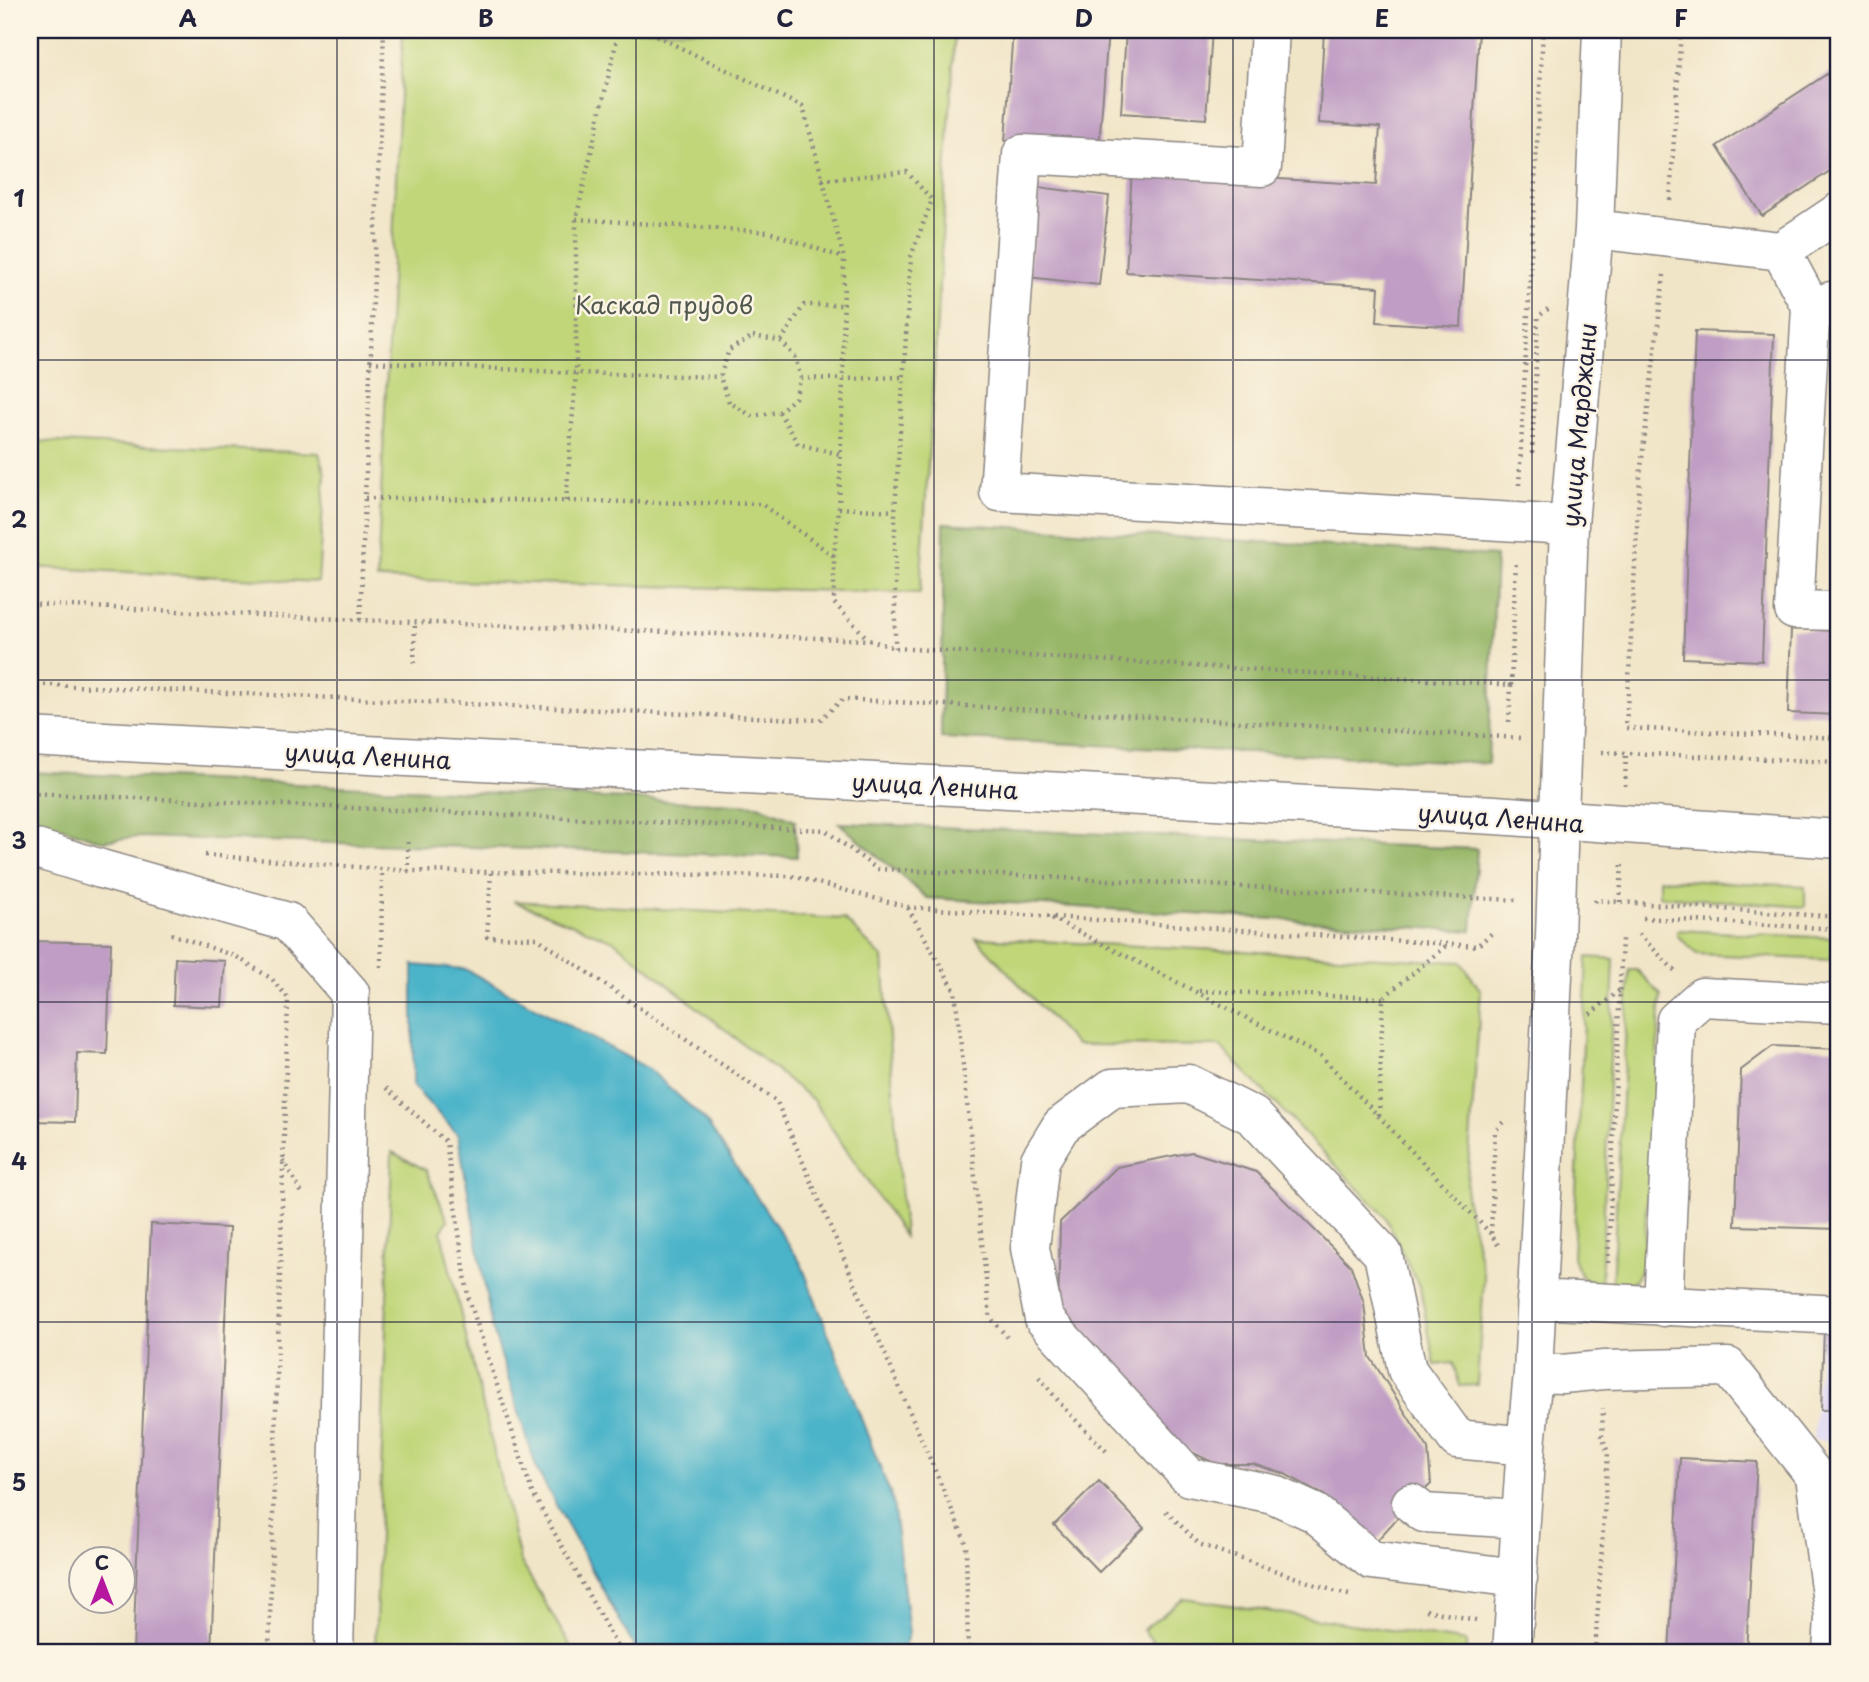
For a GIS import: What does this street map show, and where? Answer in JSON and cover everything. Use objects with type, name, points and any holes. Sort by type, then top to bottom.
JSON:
[{"type":"street","points":[[1270,30],[1262,167],[1022,154],[999,492],[1569,526]]},
{"type":"street","name":"улица Марджани","points":[[1512,1652],[1533,1373],[1559,820],[1569,526],[1594,229],[1602,30]]},
{"type":"street","points":[[1594,229],[1781,251],[1839,212]]},
{"type":"street","points":[[1781,251],[1830,305],[1794,610],[1839,611]]},
{"type":"street","name":"улица Ленина","points":[[30,737],[1559,820],[1839,839]]},
{"type":"street","points":[[30,847],[288,922],[350,993],[334,1652]]},
{"type":"street","points":[[1663,1307],[1676,1020],[1702,997],[1839,1004]]},
{"type":"street","points":[[1518,1578],[1371,1559],[1315,1513],[1273,1494],[1189,1476],[1044,1319],[1030,1248],[1040,1160],[1061,1126],[1112,1088],[1189,1084],[1253,1116],[1383,1254],[1407,1370],[1457,1439],[1526,1446]]},
{"type":"street","points":[[1536,1299],[1839,1315]]},
{"type":"street","points":[[1533,1373],[1728,1367],[1815,1476],[1835,1629]]},
{"type":"street","points":[[1411,1503],[1424,1513],[1521,1519]]},
{"type":"path","points":[[360,620],[384,30]]},
{"type":"path","points":[[566,501],[576,373],[576,219],[619,30]]},
{"type":"path","points":[[644,30],[803,107],[845,258],[834,603],[869,640]]},
{"type":"path","points":[[1509,722],[1543,30]]},
{"type":"path","points":[[1681,30],[1668,239],[1640,475],[1626,728],[1839,738]]},
{"type":"path","points":[[822,180],[906,172],[932,200],[911,256],[895,511],[895,648]]},
{"type":"path","points":[[576,219],[769,232],[845,258]]},
{"type":"path","points":[[781,341],[804,305],[844,305]]},
{"type":"path","points":[[753,336],[781,341],[796,357],[800,378],[795,398],[779,412],[752,416],[729,402],[719,377],[729,350],[753,336]]},
{"type":"path","points":[[370,362],[576,373],[719,377]]},
{"type":"path","points":[[800,378],[904,377]]},
{"type":"path","points":[[779,412],[798,444],[840,454]]},
{"type":"path","points":[[365,498],[761,504],[834,556]]},
{"type":"path","points":[[839,508],[895,511]]},
{"type":"path","points":[[30,604],[869,640],[895,648],[1511,685]]},
{"type":"path","points":[[414,663],[415,621]]},
{"type":"path","points":[[30,684],[820,720],[843,699],[1521,738]]},
{"type":"path","points":[[1626,752],[1839,762]]},
{"type":"path","points":[[30,793],[825,830],[877,869],[1516,900]]},
{"type":"path","points":[[408,842],[408,871]]},
{"type":"path","points":[[195,854],[408,871],[792,876],[907,907],[1477,946],[1492,933]]},
{"type":"path","points":[[381,976],[382,869]]},
{"type":"path","points":[[491,873],[486,937],[537,938],[777,1102],[966,1544],[968,1652]]},
{"type":"path","points":[[1596,900],[1839,918]]},
{"type":"path","points":[[1050,917],[1321,1056],[1491,1234]]},
{"type":"path","points":[[1643,918],[1839,929]]},
{"type":"path","points":[[159,929],[237,957],[272,979],[288,998],[269,1652]]},
{"type":"path","points":[[1639,934],[1678,974]]},
{"type":"path","points":[[1195,991],[1383,998],[1448,944]]},
{"type":"path","points":[[1589,1015],[1620,991]]},
{"type":"path","points":[[1379,1116],[1383,998]]},
{"type":"path","points":[[380,1082],[446,1142],[468,1296],[532,1492],[620,1652]]},
{"type":"shaded area","points":[[1823,1300],[1839,1300],[1839,1441],[1813,1440]]},
{"type":"green space","name":"Каскад прудов","points":[[403,30],[955,30],[920,593],[377,579]]},
{"type":"green space","points":[[30,441],[319,453],[325,474],[318,582],[30,567]]},
{"type":"green space","points":[[944,523],[1496,556],[1488,763],[941,738]]},
{"type":"green space","points":[[30,772],[758,805],[795,820],[797,857],[138,837],[102,841],[30,817]]},
{"type":"green space","points":[[839,823],[1477,849],[1472,931],[927,898]]},
{"type":"green space","points":[[1659,879],[1805,886],[1805,907],[1659,896]]},
{"type":"green space","points":[[513,901],[844,919],[883,958],[904,1236],[813,1100],[614,941]]},
{"type":"green space","points":[[1677,930],[1833,938],[1832,960],[1697,954],[1677,935]]},
{"type":"green space","points":[[976,938],[1461,962],[1481,991],[1466,1197],[1484,1278],[1477,1385],[1460,1386],[1453,1363],[1435,1365],[1420,1288],[1384,1215],[1220,1046],[1076,1045]]},
{"type":"green space","points":[[1587,957],[1614,959],[1601,1286],[1582,1277],[1573,1257]]},
{"type":"green space","points":[[1629,970],[1637,970],[1661,995],[1643,1263],[1633,1281],[1612,1287]]},
{"type":"green space","points":[[392,1152],[426,1170],[448,1220],[441,1232],[520,1560],[574,1652],[375,1652]]},
{"type":"green space","points":[[1184,1598],[1467,1642],[1467,1652],[1162,1652],[1143,1630]]},
{"type":"water","points":[[413,965],[465,969],[649,1069],[705,1120],[801,1263],[893,1501],[909,1633],[902,1652],[637,1652],[537,1470],[492,1327],[458,1135],[413,1086]]},
{"type":"building","points":[[1013,30],[1108,30],[1099,147],[1005,141]]},
{"type":"building","points":[[1126,30],[1212,30],[1206,119],[1121,113]]},
{"type":"building","points":[[1324,30],[1479,30],[1461,327],[1377,322],[1379,287],[1126,272],[1132,170],[1376,185],[1380,127],[1319,123]]},
{"type":"building","points":[[1839,66],[1839,165],[1762,216],[1717,146]]},
{"type":"building","points":[[1038,187],[1109,196],[1099,285],[1028,277]]},
{"type":"building","points":[[1695,331],[1774,334],[1762,661],[1683,658]]},
{"type":"building","points":[[1791,629],[1839,631],[1839,715],[1788,713]]},
{"type":"building","points":[[30,941],[111,943],[107,1054],[77,1053],[75,1122],[30,1121]]},
{"type":"building","points":[[175,958],[225,961],[222,1007],[173,1005]]},
{"type":"building","points":[[1773,1046],[1839,1049],[1839,1229],[1735,1226],[1741,1070]]},
{"type":"building","points":[[1192,1152],[1256,1172],[1351,1266],[1364,1303],[1370,1357],[1428,1448],[1431,1484],[1371,1547],[1324,1495],[1285,1474],[1253,1464],[1216,1464],[1181,1447],[1058,1317],[1060,1222],[1117,1167]]},
{"type":"building","points":[[151,1224],[229,1228],[211,1652],[133,1652]]},
{"type":"building","points":[[1824,1329],[1839,1330],[1839,1410],[1821,1410]]},
{"type":"building","points":[[1680,1458],[1757,1462],[1746,1652],[1669,1652]]},
{"type":"building","points":[[1099,1481],[1144,1528],[1099,1572],[1054,1525]]}]
